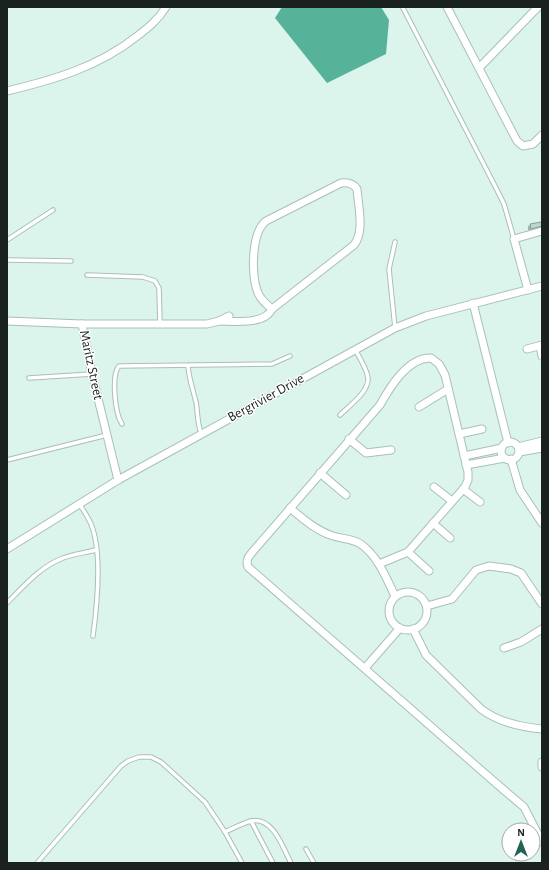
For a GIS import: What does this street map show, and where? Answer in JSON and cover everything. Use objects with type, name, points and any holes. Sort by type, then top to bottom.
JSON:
[{"type":"street","points":[[7,91],[77,72],[106,58],[152,24],[166,7]]},
{"type":"street","points":[[447,7],[520,144],[523,146],[530,146],[542,135]]},
{"type":"street","points":[[479,68],[538,7]]},
{"type":"street","points":[[219,322],[259,319],[268,316],[272,309],[358,240],[360,230],[357,189],[354,185],[346,182],[341,183],[266,220],[260,225],[255,238],[255,278],[262,300],[272,309]]},
{"type":"street","points":[[528,290],[514,239],[542,231]]},
{"type":"street","name":"Bergrivier Drive","points":[[7,549],[118,480],[201,433],[395,328],[426,316],[542,286]]},
{"type":"street","points":[[473,303],[508,442]]},
{"type":"street","name":"Maritz Street","points":[[118,480],[92,374],[82,324],[207,324],[219,322],[229,316]]},
{"type":"street","points":[[7,321],[82,324]]},
{"type":"street","points":[[526,349],[541,346],[542,356]]},
{"type":"street","points":[[380,564],[408,552],[463,489],[468,480],[466,465],[445,375],[435,360],[425,358],[419,360],[405,371],[389,388],[380,405],[349,439],[248,558],[248,567],[505,791],[520,801],[542,842]]},
{"type":"street","points":[[419,407],[448,389]]},
{"type":"street","points":[[459,434],[482,429]]},
{"type":"street","points":[[349,439],[366,453],[391,450]]},
{"type":"street","points":[[464,456],[502,448],[508,442]]},
{"type":"street","points":[[466,465],[516,458],[518,450],[514,443],[508,442]]},
{"type":"street","points":[[518,450],[542,442]]},
{"type":"street","points":[[502,448],[502,453],[508,458],[520,490],[542,523]]},
{"type":"street","points":[[518,450],[542,448]]},
{"type":"street","points":[[320,473],[346,495]]},
{"type":"street","points":[[434,487],[452,501]]},
{"type":"street","points":[[463,489],[480,502]]},
{"type":"street","points":[[290,508],[308,523],[320,530],[333,536],[361,544],[380,564],[395,596]]},
{"type":"street","points":[[433,523],[450,538]]},
{"type":"street","points":[[408,552],[429,572]]},
{"type":"street","points":[[426,606],[452,599],[476,570],[489,566],[511,569],[522,574],[542,604]]},
{"type":"street","points":[[406,591],[412,592],[423,599],[426,606],[426,617],[423,622],[412,629],[400,628],[395,625],[389,614],[389,607],[395,596],[406,591]]},
{"type":"street","points":[[365,668],[400,628]]},
{"type":"street","points":[[412,629],[426,655],[490,716],[511,723],[542,729]]},
{"type":"street","points":[[504,648],[521,642],[542,629]]},
{"type":"street","points":[[542,762],[542,767]]},
{"type":"lane","points":[[403,8],[504,204],[514,239]]},
{"type":"lane","points":[[7,240],[53,210]]},
{"type":"lane","points":[[395,242],[389,269],[395,328]]},
{"type":"lane","points":[[7,260],[71,261]]},
{"type":"lane","points":[[87,275],[143,277],[155,280],[159,288],[160,324]]},
{"type":"lane","points":[[340,414],[363,391],[367,382],[368,377],[355,349]]},
{"type":"lane","points":[[122,424],[118,419],[116,406],[115,373],[119,366],[272,364],[290,356]]},
{"type":"lane","points":[[188,366],[188,376],[196,402],[197,423],[201,433]]},
{"type":"lane","points":[[28,378],[92,374]]},
{"type":"lane","points":[[7,460],[107,435]]},
{"type":"lane","points":[[80,505],[91,524],[96,550],[99,589],[94,636]]},
{"type":"lane","points":[[7,603],[29,581],[48,566],[62,558],[96,550]]},
{"type":"lane","points":[[37,863],[121,766],[139,757],[151,757],[160,762],[205,802],[225,832],[242,862],[237,863]]},
{"type":"lane","points":[[225,832],[251,821],[263,822],[271,828],[291,863]]},
{"type":"lane","points":[[251,821],[273,863]]},
{"type":"lane","points":[[306,850],[314,863]]},
{"type":"shaded area","points":[[282,7],[381,7],[389,20],[386,54],[327,83],[275,18]]},
{"type":"building","points":[[541,222],[542,226],[531,229],[530,224]]}]
